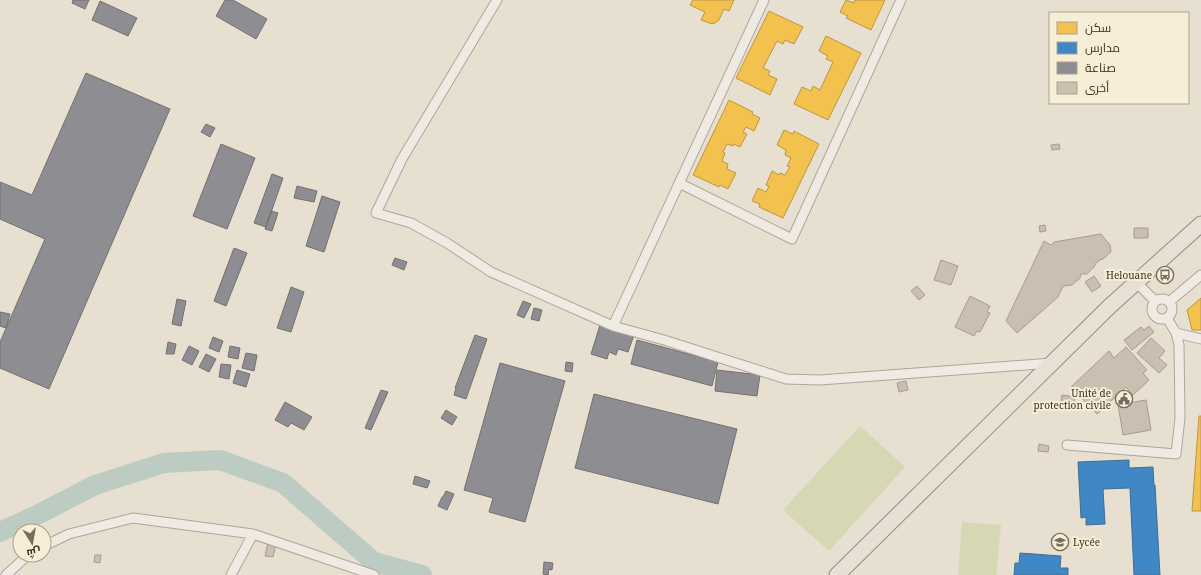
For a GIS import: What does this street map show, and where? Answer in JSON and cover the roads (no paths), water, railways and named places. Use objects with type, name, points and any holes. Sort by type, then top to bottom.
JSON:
[{"type":"main road","points":[[837,575],[1110,306],[1201,224]]},
{"type":"street","points":[[497,0],[402,159],[376,213],[411,223],[447,243],[491,272],[614,326],[664,340],[786,379],[820,380],[1052,362]]},
{"type":"street","points":[[614,326],[764,0]]},
{"type":"street","points":[[679,184],[792,239],[901,0]]},
{"type":"street","points":[[1169,302],[1201,275]]},
{"type":"street","points":[[1136,282],[1156,301]]},
{"type":"street","points":[[1162,299],[1169,302],[1172,310],[1167,318],[1161,319],[1153,314],[1152,307],[1156,301],[1162,299]]},
{"type":"street","points":[[1067,445],[1176,454],[1180,418],[1179,346],[1176,333],[1167,318]]},
{"type":"street","points":[[1176,333],[1201,339]]},
{"type":"street","points":[[52,542],[68,534],[133,518],[253,534],[374,575]]},
{"type":"street","points":[[231,575],[253,534]]},
{"type":"street","points":[[6,575],[19,563]]},
{"type":"waterway","points":[[0,532],[95,485],[164,463],[220,460],[283,483],[374,562],[422,575]]},
{"type":"place","name":"Helouane","points":[[1165,275]]},
{"type":"place","name":"Unité de protection civile","points":[[1124,399]]},
{"type":"place","name":"Lycée","points":[[1060,542]]}]
